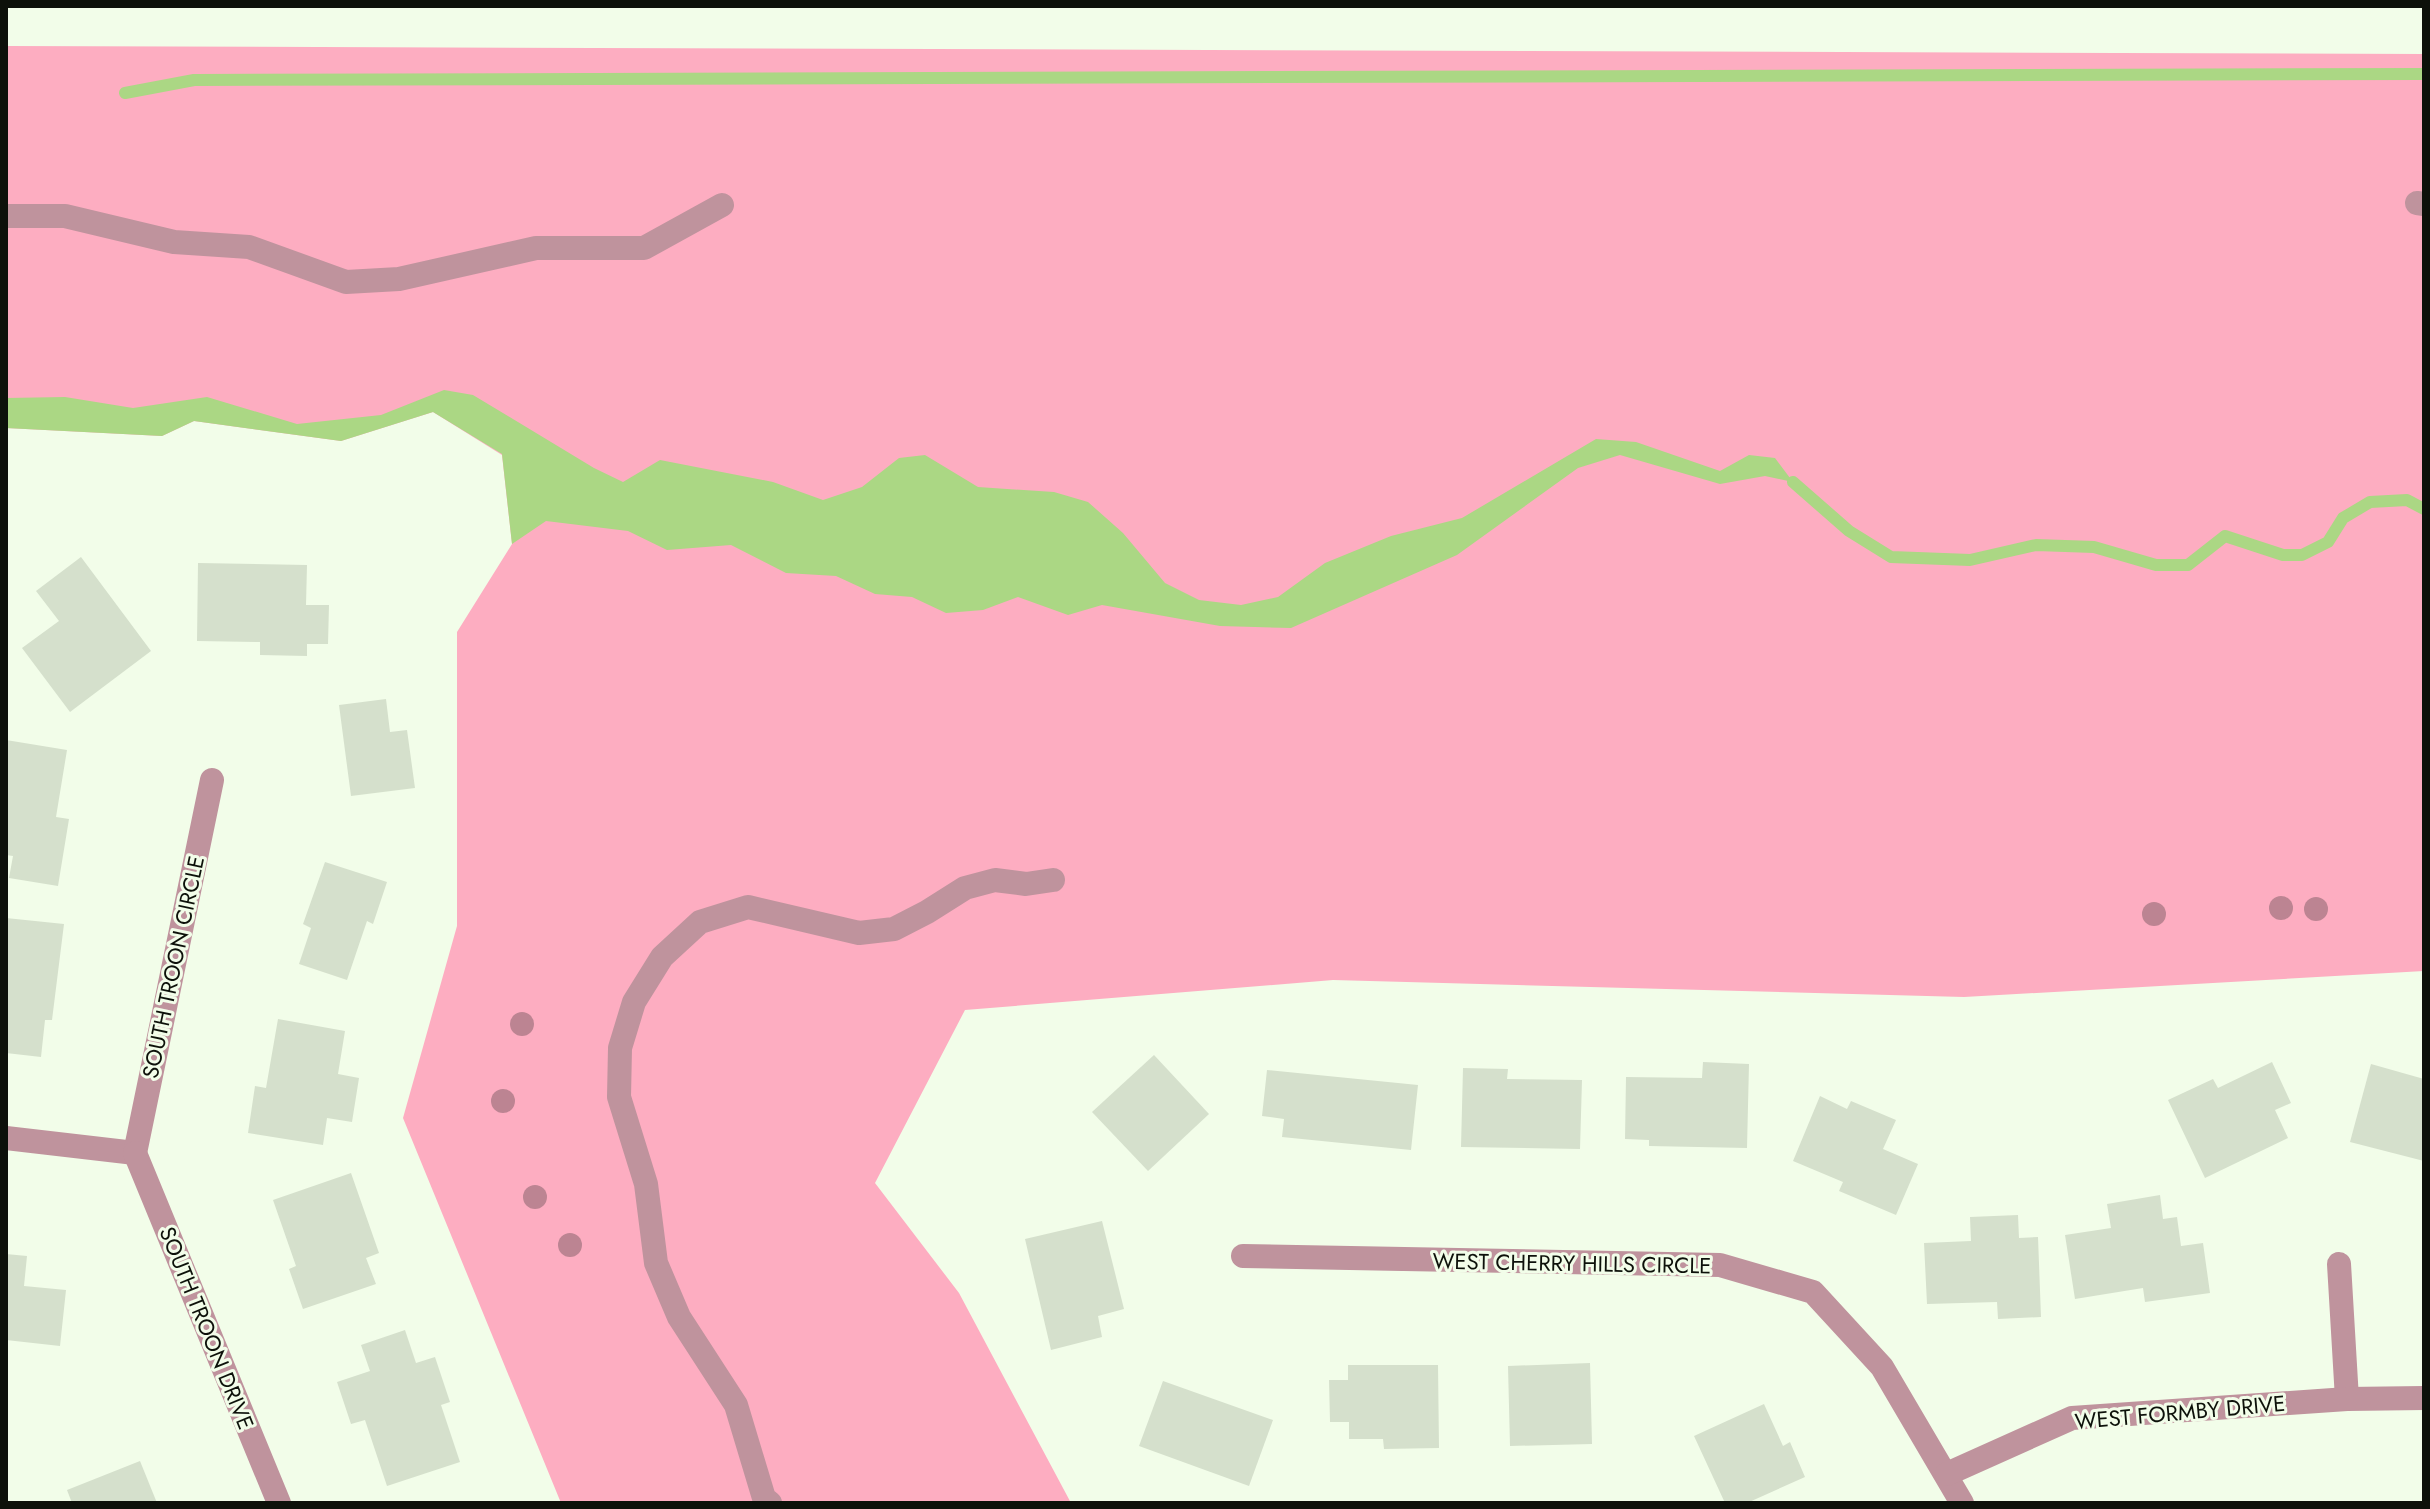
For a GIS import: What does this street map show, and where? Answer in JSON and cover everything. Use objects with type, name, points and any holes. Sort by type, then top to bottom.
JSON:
[{"type":"street","points":[[6,216],[65,216],[174,242],[249,247],[346,282],[399,279],[536,248],[644,248],[722,205]]},
{"type":"street","name":"SOUTH TROON CIRCLE","points":[[135,1153],[212,780]]},
{"type":"street","points":[[770,1503],[764,1498],[736,1405],[679,1317],[656,1263],[646,1184],[619,1097],[620,1048],[634,1002],[662,957],[700,922],[748,907],[859,933],[894,929],[965,888],[995,880],[1026,884],[1053,880]]},
{"type":"street","points":[[6,1138],[135,1153]]},
{"type":"street","name":"SOUTH TROON DRIVE","points":[[135,1153],[279,1503]]},
{"type":"street","name":"WEST CHERRY HILLS CIRCLE","points":[[1243,1256],[1720,1265],[1813,1292],[1882,1367],[1962,1503]]},
{"type":"street","points":[[2339,1264],[2347,1399]]},
{"type":"street","name":"WEST FORMBY DRIVE","points":[[1947,1474],[2072,1418],[2347,1399],[2424,1398]]},
{"type":"shaded area","points":[[6,46],[2424,54],[2424,971],[1964,997],[1333,980],[965,1010],[875,1183],[959,1293],[1071,1503],[561,1503],[403,1118],[457,926],[457,632],[512,544],[502,455],[433,412],[341,441],[194,421],[162,436],[6,428]]},
{"type":"shaded area","points":[[444,390],[473,395],[594,468],[623,482],[660,460],[773,482],[823,500],[862,487],[899,458],[925,455],[978,487],[1054,492],[1088,502],[1123,533],[1165,583],[1199,600],[1241,605],[1278,597],[1325,563],[1391,536],[1462,518],[1596,439],[1636,442],[1720,471],[1749,455],[1775,458],[1793,482],[1765,476],[1720,484],[1620,455],[1578,468],[1457,555],[1291,628],[1220,626],[1102,605],[1068,615],[1018,597],[983,610],[946,613],[912,597],[875,594],[836,576],[786,573],[731,545],[667,550],[628,531],[546,521],[512,544],[502,454],[433,412],[341,441],[194,421],[162,436],[6,428],[6,398],[65,397],[133,408],[207,397],[297,424],[381,415]]},
{"type":"building","points":[[81,557],[151,651],[70,712],[22,648],[59,621],[36,591]]},
{"type":"building","points":[[198,563],[307,565],[306,605],[329,605],[328,644],[307,644],[307,656],[260,655],[260,642],[197,641]]},
{"type":"building","points":[[386,699],[390,732],[407,730],[415,788],[351,796],[339,705]]},
{"type":"building","points":[[6,740],[67,750],[56,817],[69,819],[58,886],[9,878],[13,856],[6,855]]},
{"type":"building","points":[[325,862],[387,882],[373,924],[367,921],[347,980],[299,964],[311,928],[303,924]]},
{"type":"building","points":[[6,918],[64,924],[52,1020],[45,1020],[41,1057],[6,1053]]},
{"type":"building","points":[[278,1019],[345,1031],[338,1074],[359,1078],[352,1122],[327,1118],[323,1145],[248,1133],[255,1086],[266,1088]]},
{"type":"building","points":[[1154,1055],[1209,1114],[1148,1171],[1092,1112]]},
{"type":"building","points":[[1703,1062],[1749,1064],[1747,1148],[1649,1146],[1649,1140],[1625,1139],[1626,1077],[1702,1078]]},
{"type":"building","points":[[2272,1062],[2291,1103],[2275,1110],[2288,1138],[2205,1178],[2168,1100],[2213,1079],[2218,1088]]},
{"type":"building","points":[[2371,1064],[2424,1079],[2424,1161],[2350,1142]]},
{"type":"building","points":[[1463,1068],[1508,1069],[1507,1079],[1582,1080],[1580,1149],[1461,1147]]},
{"type":"building","points":[[1267,1070],[1418,1085],[1411,1150],[1282,1137],[1284,1119],[1262,1116]]},
{"type":"building","points":[[1820,1096],[1847,1109],[1851,1101],[1896,1120],[1883,1149],[1918,1164],[1896,1215],[1839,1191],[1843,1182],[1793,1161]]},
{"type":"building","points":[[351,1173],[379,1253],[366,1258],[376,1284],[303,1309],[289,1269],[296,1266],[273,1200]]},
{"type":"building","points":[[2160,1195],[2163,1219],[2177,1217],[2181,1246],[2203,1243],[2210,1293],[2145,1302],[2143,1288],[2075,1299],[2065,1235],[2111,1228],[2107,1204]]},
{"type":"building","points":[[2018,1215],[2019,1238],[2038,1237],[2041,1317],[1998,1319],[1997,1302],[1927,1304],[1924,1243],[1971,1241],[1970,1217]]},
{"type":"building","points":[[1102,1221],[1124,1309],[1098,1316],[1102,1337],[1051,1350],[1025,1239]]},
{"type":"building","points":[[6,1254],[27,1256],[24,1286],[66,1290],[60,1346],[6,1340]]},
{"type":"building","points":[[405,1330],[416,1363],[435,1357],[450,1402],[441,1405],[460,1462],[387,1486],[365,1420],[351,1424],[337,1382],[370,1371],[361,1345]]},
{"type":"building","points":[[1590,1363],[1592,1444],[1510,1446],[1508,1366]]},
{"type":"building","points":[[1348,1365],[1438,1365],[1439,1448],[1384,1449],[1383,1439],[1349,1439],[1349,1422],[1330,1422],[1329,1380],[1348,1380]]},
{"type":"building","points":[[1163,1381],[1273,1420],[1249,1486],[1139,1446]]},
{"type":"building","points":[[1764,1404],[1783,1446],[1790,1442],[1805,1477],[1747,1503],[1725,1503],[1694,1436]]},
{"type":"building","points":[[140,1461],[157,1503],[72,1503],[67,1490]]},
{"type":"waterway","points":[[125,93],[194,80],[2424,74]]},
{"type":"waterway","points":[[1793,482],[1849,531],[1891,557],[1970,560],[2036,545],[2094,547],[2156,565],[2188,565],[2225,536],[2283,555],[2302,555],[2328,542],[2343,518],[2370,502],[2407,500],[2424,509]]}]
